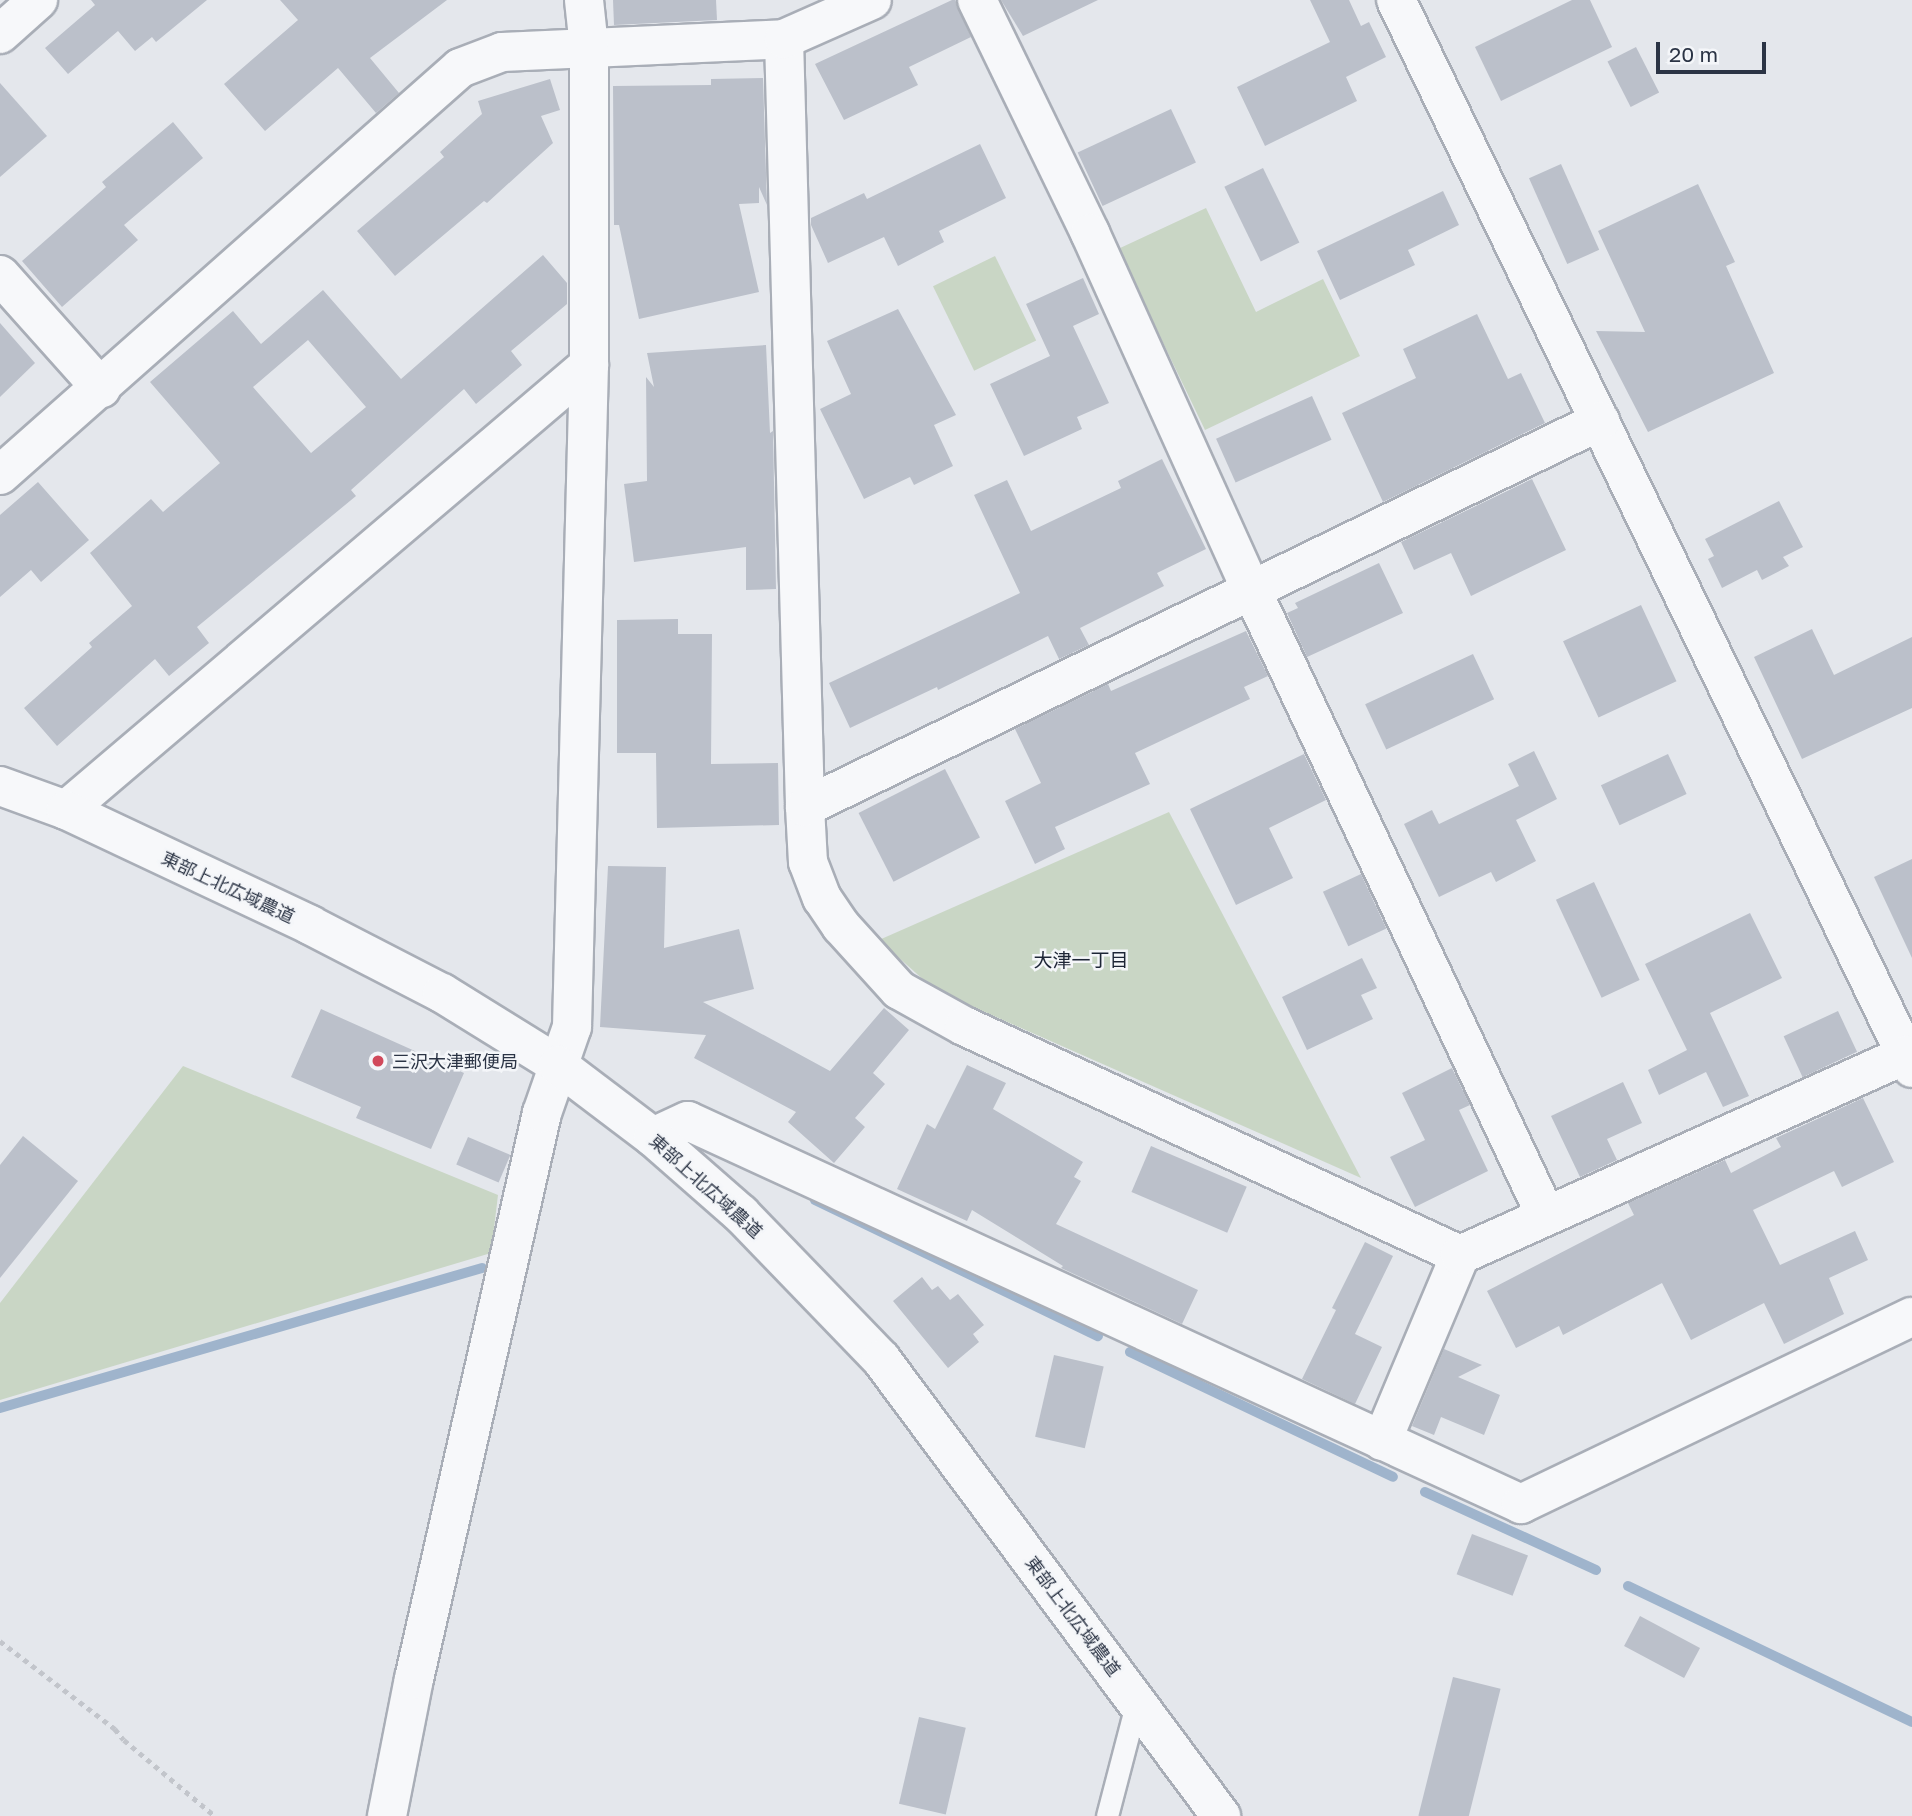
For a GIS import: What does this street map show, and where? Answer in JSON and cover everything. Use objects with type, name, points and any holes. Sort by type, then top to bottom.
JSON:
[{"type":"street","points":[[0,34],[38,0]]},
{"type":"street","points":[[387,1816],[414,1679],[542,1114],[572,1027],[589,365],[589,47],[584,0]]},
{"type":"street","points":[[0,475],[102,388],[460,68],[502,52],[784,39],[873,0]]},
{"type":"street","points":[[977,0],[1090,233],[1252,591],[1546,1216]]},
{"type":"street","points":[[1382,1441],[1460,1255],[1909,1062],[1396,0]]},
{"type":"street","points":[[784,39],[805,807],[808,862],[822,898],[850,936],[899,990],[964,1026],[1460,1255]]},
{"type":"street","points":[[0,275],[102,388]]},
{"type":"street","points":[[66,810],[589,365]]},
{"type":"street","points":[[805,807],[1600,421]]},
{"type":"street","name":"東部上北広域農道","points":[[3,792],[66,810],[310,925],[442,993],[558,1065],[653,1137],[741,1214],[881,1359],[1221,1816]]},
{"type":"street","points":[[653,1137],[688,1121],[1521,1504],[1912,1317]]},
{"type":"lane","points":[[1107,1816],[1137,1701]]},
{"type":"path","points":[[0,1641],[115,1729],[124,1740],[215,1816]]},
{"type":"green space","points":[[1206,208],[1256,312],[1323,279],[1360,356],[1205,430],[1118,249]]},
{"type":"green space","points":[[995,256],[1036,340],[974,371],[933,286]]},
{"type":"green space","points":[[1169,812],[1361,1178],[935,990],[879,940]]},
{"type":"green space","points":[[183,1066],[498,1195],[491,1253],[0,1400],[0,1303]]},
{"type":"building","points":[[91,0],[207,0],[156,42],[152,37],[135,51],[118,31],[68,74],[45,48],[95,5]]},
{"type":"building","points":[[280,0],[447,0],[370,58],[399,93],[376,113],[338,68],[265,131],[224,84],[298,20]]},
{"type":"building","points":[[613,0],[716,0],[717,20],[614,25]]},
{"type":"building","points":[[955,0],[971,37],[909,67],[918,85],[844,120],[815,64]]},
{"type":"building","points":[[1001,0],[1098,0],[1023,36]]},
{"type":"building","points":[[1310,0],[1349,0],[1361,26],[1369,22],[1386,57],[1346,77],[1357,101],[1265,146],[1237,87],[1330,42]]},
{"type":"building","points":[[1572,0],[1590,0],[1612,47],[1501,101],[1475,47]]},
{"type":"building","points":[[1636,47],[1659,92],[1631,107],[1607,62]]},
{"type":"building","points":[[763,78],[767,205],[759,187],[759,203],[739,204],[759,292],[639,319],[619,225],[614,225],[613,86],[711,85],[711,79]]},
{"type":"building","points":[[550,79],[560,110],[541,116],[553,143],[487,203],[484,201],[395,276],[357,231],[444,157],[440,152],[482,114],[478,101]]},
{"type":"building","points":[[0,83],[47,136],[0,177]]},
{"type":"building","points":[[1171,109],[1196,162],[1103,206],[1078,153]]},
{"type":"building","points":[[173,122],[203,158],[124,225],[138,240],[62,307],[22,261],[106,187],[102,182]]},
{"type":"building","points":[[980,144],[1006,198],[939,231],[944,242],[898,266],[884,237],[828,263],[811,225],[811,218],[864,193],[867,199]]},
{"type":"building","points":[[1561,164],[1599,250],[1567,264],[1529,178]]},
{"type":"building","points":[[1263,168],[1299,243],[1261,261],[1224,187]]},
{"type":"building","points":[[1698,184],[1735,262],[1726,266],[1774,373],[1648,432],[1596,331],[1645,332],[1598,231]]},
{"type":"building","points":[[1443,191],[1459,225],[1408,250],[1415,265],[1340,300],[1317,251]]},
{"type":"building","points":[[543,255],[567,283],[567,304],[511,351],[522,365],[476,404],[464,389],[351,490],[356,496],[197,627],[209,643],[169,676],[155,659],[57,746],[24,708],[92,647],[89,643],[132,606],[90,553],[151,499],[163,512],[220,463],[150,382],[233,311],[261,344],[323,290],[401,379]],"holes":[[[308,340],[366,407],[311,453],[253,387]]]},
{"type":"building","points":[[1083,278],[1099,314],[1073,326],[1109,403],[1077,417],[1082,429],[1024,456],[990,384],[1050,356],[1026,304]]},
{"type":"building","points":[[898,309],[956,415],[934,425],[953,466],[914,485],[910,477],[864,499],[820,409],[851,394],[827,341]]},
{"type":"building","points":[[1477,314],[1508,379],[1521,373],[1545,423],[1383,502],[1342,413],[1416,378],[1403,349]]},
{"type":"building","points":[[0,323],[35,363],[0,397]]},
{"type":"building","points":[[766,345],[770,433],[773,431],[776,589],[746,590],[746,547],[634,562],[624,484],[647,481],[646,377],[654,387],[647,353]]},
{"type":"building","points":[[1312,396],[1332,440],[1236,483],[1216,439]]},
{"type":"building","points":[[1162,459],[1206,549],[1157,573],[1164,586],[1080,628],[1089,645],[1059,659],[1048,636],[938,690],[937,687],[850,728],[829,683],[1020,593],[974,495],[1007,480],[1031,531],[1121,488],[1118,481]]},
{"type":"building","points":[[1532,479],[1566,550],[1471,596],[1451,553],[1414,570],[1401,542]]},
{"type":"building","points":[[38,482],[89,540],[41,582],[31,570],[0,597],[0,515]]},
{"type":"building","points":[[1779,501],[1803,547],[1783,557],[1789,566],[1762,580],[1757,570],[1722,588],[1708,559],[1714,556],[1705,539]]},
{"type":"building","points":[[1379,563],[1403,613],[1307,657],[1287,613],[1298,608],[1295,603]]},
{"type":"building","points":[[1641,605],[1676,681],[1599,717],[1563,641]]},
{"type":"building","points":[[678,619],[678,634],[712,634],[711,764],[778,763],[779,825],[657,828],[656,753],[617,753],[617,620]]},
{"type":"building","points":[[1812,629],[1834,675],[1912,637],[1912,708],[1802,759],[1754,657]]},
{"type":"building","points":[[1246,631],[1268,676],[1244,687],[1250,699],[1135,753],[1150,784],[1055,827],[1065,849],[1035,864],[1005,801],[1041,783],[1015,729],[1108,684],[1111,691]]},
{"type":"building","points":[[1473,654],[1494,699],[1386,750],[1365,704]]},
{"type":"building","points":[[1534,751],[1557,799],[1516,820],[1536,861],[1496,882],[1491,872],[1439,897],[1404,824],[1432,810],[1439,824],[1519,786],[1508,764]]},
{"type":"building","points":[[1304,754],[1326,800],[1269,828],[1293,878],[1236,905],[1190,809]]},
{"type":"building","points":[[1668,754],[1687,794],[1620,825],[1601,785]]},
{"type":"building","points":[[945,769],[980,838],[894,882],[859,813]]},
{"type":"building","points":[[1912,859],[1912,958],[1874,877]]},
{"type":"building","points":[[608,866],[666,867],[664,948],[739,929],[754,989],[703,1002],[830,1071],[884,1008],[909,1030],[873,1073],[885,1084],[855,1118],[865,1127],[834,1163],[788,1122],[796,1112],[694,1058],[706,1035],[600,1027]]},
{"type":"building","points":[[1361,874],[1386,928],[1348,946],[1323,892]]},
{"type":"building","points":[[1594,882],[1640,980],[1602,998],[1556,900]]},
{"type":"building","points":[[1750,913],[1782,978],[1710,1013],[1749,1096],[1723,1107],[1706,1072],[1659,1095],[1648,1070],[1687,1050],[1645,964]]},
{"type":"building","points":[[1362,958],[1377,988],[1361,995],[1373,1019],[1307,1050],[1282,997]]},
{"type":"building","points":[[321,1009],[464,1073],[431,1149],[356,1118],[361,1107],[291,1077]]},
{"type":"building","points":[[1838,1011],[1857,1052],[1803,1077],[1784,1036]]},
{"type":"building","points":[[967,1065],[1006,1083],[993,1109],[1083,1162],[1074,1177],[1081,1181],[1056,1224],[1198,1290],[1182,1324],[1061,1268],[1063,1266],[972,1210],[967,1221],[897,1189],[927,1124],[935,1129]]},
{"type":"building","points":[[1452,1068],[1470,1105],[1459,1110],[1488,1171],[1415,1207],[1390,1157],[1425,1140],[1402,1093]]},
{"type":"building","points":[[1623,1082],[1642,1123],[1607,1139],[1617,1160],[1580,1177],[1551,1116]]},
{"type":"building","points":[[1863,1098],[1894,1162],[1842,1187],[1834,1171],[1753,1210],[1780,1265],[1855,1231],[1868,1260],[1829,1278],[1844,1314],[1784,1344],[1764,1303],[1691,1340],[1662,1283],[1563,1335],[1559,1326],[1516,1348],[1487,1291],[1634,1215],[1628,1203],[1725,1160],[1731,1173],[1781,1147],[1776,1138]]},
{"type":"building","points":[[23,1136],[78,1181],[0,1278],[0,1165]]},
{"type":"building","points":[[468,1137],[510,1155],[499,1183],[456,1165]]},
{"type":"building","points":[[1151,1146],[1247,1187],[1227,1233],[1131,1192]]},
{"type":"building","points":[[1365,1242],[1393,1256],[1355,1334],[1382,1347],[1355,1404],[1302,1379],[1336,1310],[1332,1308]]},
{"type":"building","points":[[922,1277],[932,1290],[938,1286],[950,1300],[958,1294],[984,1325],[973,1334],[979,1342],[948,1368],[893,1301]]},
{"type":"building","points":[[1444,1349],[1482,1365],[1458,1377],[1500,1395],[1484,1435],[1441,1417],[1434,1435],[1412,1426]]},
{"type":"building","points":[[1054,1355],[1104,1366],[1085,1448],[1035,1437]]},
{"type":"building","points":[[1472,1534],[1528,1556],[1513,1596],[1457,1574]]},
{"type":"building","points":[[1640,1616],[1700,1648],[1684,1678],[1624,1646]]},
{"type":"building","points":[[1453,1677],[1501,1689],[1469,1816],[1418,1816]]},
{"type":"building","points":[[919,1717],[966,1728],[946,1815],[899,1804]]},
{"type":"waterway","points":[[815,1200],[1098,1336]]},
{"type":"waterway","points":[[0,1408],[482,1268]]},
{"type":"waterway","points":[[1130,1352],[1393,1477]]},
{"type":"waterway","points":[[1425,1492],[1596,1570]]},
{"type":"waterway","points":[[1628,1586],[1912,1722]]},
{"type":"place","name":"三沢大津郵便局","points":[[378,1061]]},
{"type":"district","name":"大津一丁目","points":[[1081,960]]}]
